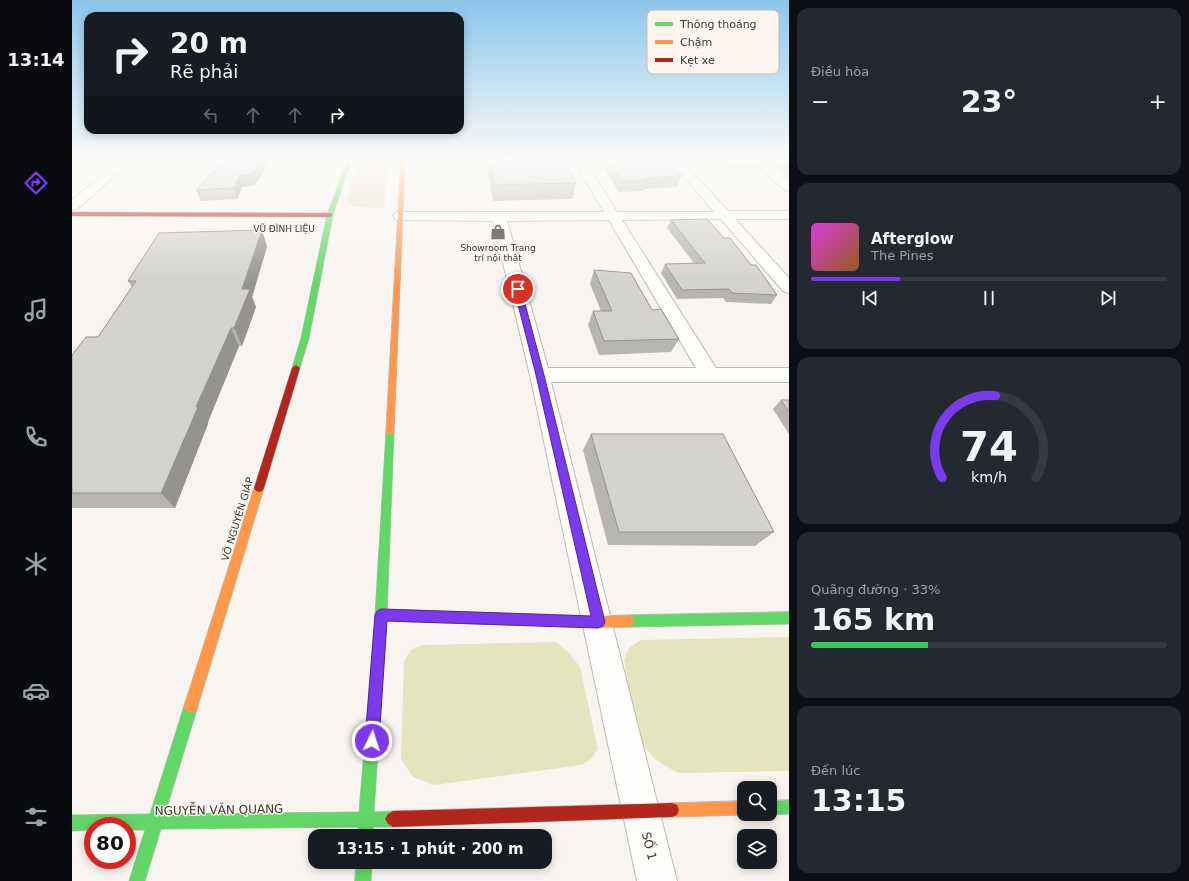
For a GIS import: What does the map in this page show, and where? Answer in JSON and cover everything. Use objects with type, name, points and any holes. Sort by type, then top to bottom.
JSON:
[{"type":"main road","name":"VÕ NGUYÊN GIÁP","points":[[137,881],[305,338],[323,229],[335,202]]},
{"type":"main road","points":[[365,829],[381,615],[401,202]]},
{"type":"main road","name":"VŨ ĐÌNH LIỆU","points":[[72,214],[330,215]]},
{"type":"main road","points":[[381,615],[598,622],[789,618]]},
{"type":"main road","points":[[777,808],[789,807]]},
{"type":"main road","name":"NGUYỄN VĂN QUANG","points":[[72,823],[366,820],[737,808]]},
{"type":"main road","points":[[363,881],[364,869]]},
{"type":"street","points":[[604,202],[710,375]]},
{"type":"street","points":[[713,202],[786,281]]},
{"type":"street","points":[[400,216],[499,217],[789,215]]},
{"type":"street","name":"SỐ 1","points":[[499,217],[540,375],[598,622],[640,811],[658,881]]},
{"type":"street","points":[[540,375],[789,375]]},
{"type":"green space","points":[[385,202],[384,208],[355,207],[346,203]]},
{"type":"green space","points":[[789,637],[789,771],[678,773],[656,760],[638,740],[624,660],[629,648],[641,640]]},
{"type":"green space","points":[[556,642],[568,652],[580,667],[598,749],[591,759],[581,765],[434,785],[413,777],[401,759],[404,661],[411,650],[422,645]]},
{"type":"building","points":[[707,219],[724,238],[730,238],[751,265],[756,265],[777,295],[732,293],[729,289],[682,290],[665,264],[705,263],[671,220]]},
{"type":"building","points":[[262,230],[242,289],[250,289],[234,328],[231,328],[196,407],[198,407],[161,493],[72,493],[72,355],[86,337],[98,337],[136,281],[128,281],[159,233]]},
{"type":"building","points":[[594,270],[631,273],[652,310],[661,309],[679,339],[604,341],[593,311],[612,311]]},
{"type":"building","points":[[781,400],[789,400],[789,412]]},
{"type":"building","points":[[591,434],[723,434],[774,532],[619,532]]},
{"type":"traffic: fast","points":[[296,368],[305,338],[330,215],[335,202]]},
{"type":"traffic: fast","points":[[366,829],[381,615],[390,432]]},
{"type":"traffic: fast","points":[[629,621],[789,618]]},
{"type":"traffic: fast","points":[[137,881],[191,706]]},
{"type":"traffic: fast","points":[[777,808],[789,807]]},
{"type":"traffic: fast","points":[[72,823],[393,819]]},
{"type":"traffic: fast","points":[[363,881],[364,869]]},
{"type":"traffic: slow","points":[[390,432],[401,202]]},
{"type":"traffic: slow","points":[[191,706],[259,488]]},
{"type":"traffic: slow","points":[[381,615],[598,622],[629,621]]},
{"type":"traffic: slow","points":[[672,810],[737,808]]},
{"type":"traffic: jam","points":[[72,214],[330,215]]},
{"type":"traffic: jam","points":[[259,488],[296,368]]},
{"type":"traffic: jam","points":[[393,819],[672,810]]},
{"type":"place","name":"Showroom Trang trí nội thất","points":[[498,232]]},
{"type":"route","points":[[372,741],[381,615],[598,622],[540,375],[518,289]]}]
